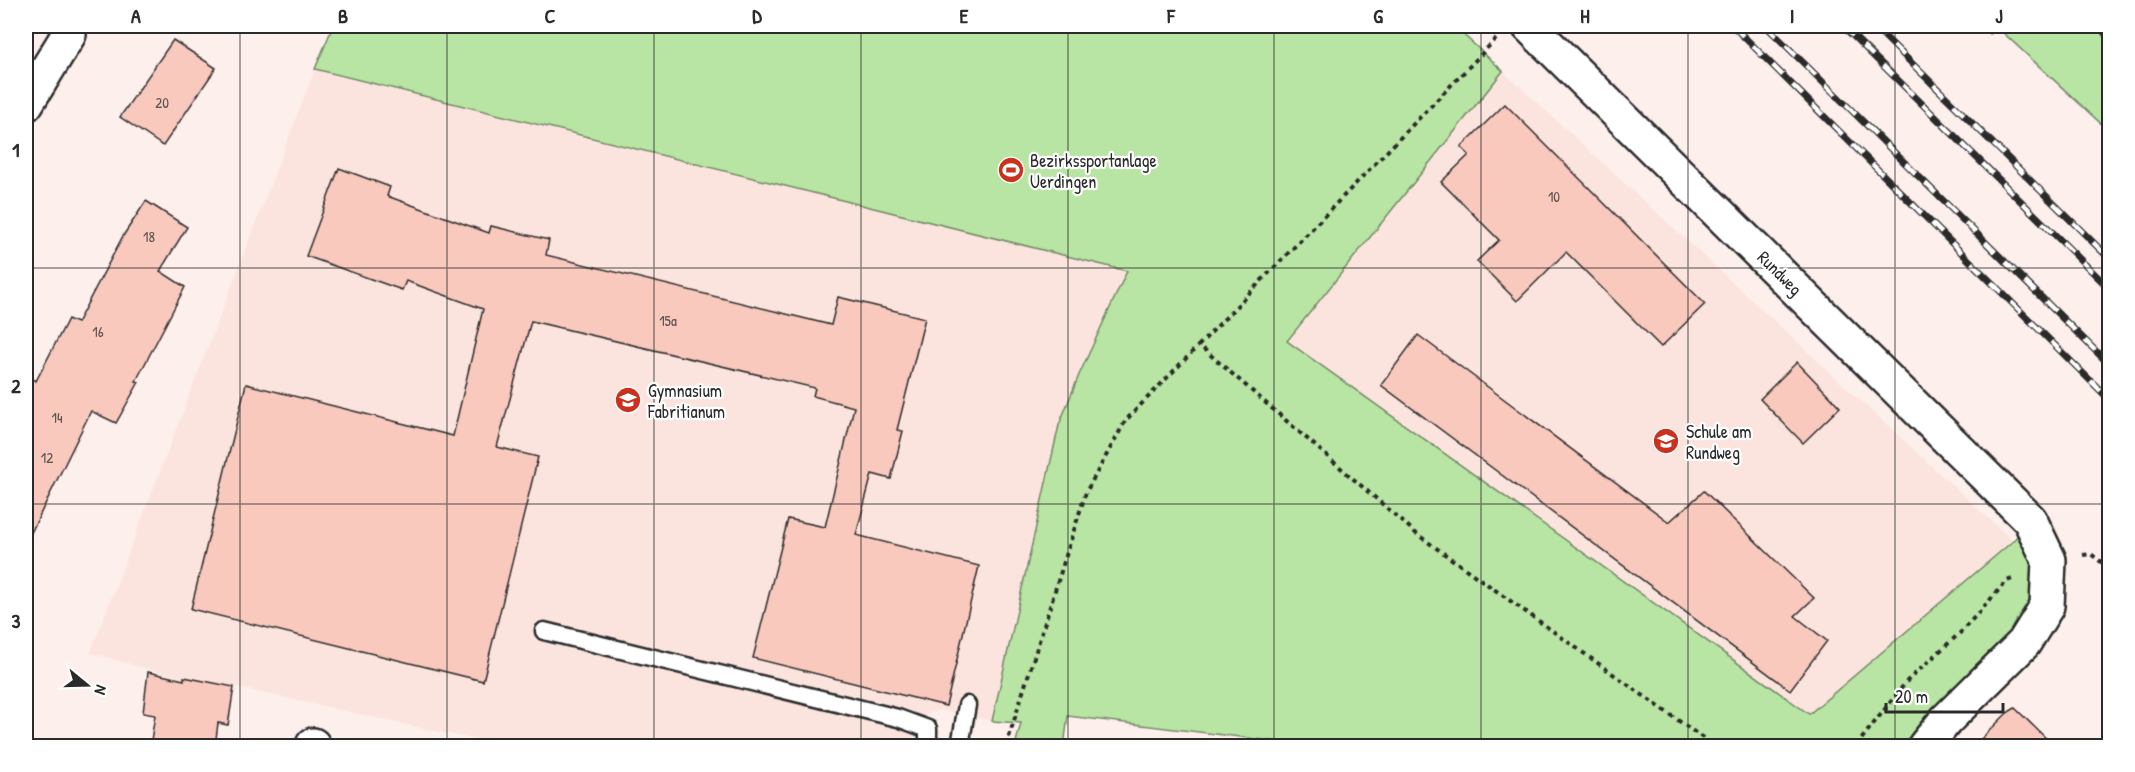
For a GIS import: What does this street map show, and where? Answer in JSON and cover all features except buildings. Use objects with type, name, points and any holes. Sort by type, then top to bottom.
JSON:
[{"type":"street","points":[[26,104],[68,30]]},
{"type":"street","name":"Rundweg","points":[[1515,30],[2030,520],[2049,560]]},
{"type":"street","points":[[1925,747],[1946,720],[2024,643],[2047,606],[2049,560]]},
{"type":"lane","points":[[544,631],[898,718],[928,729],[928,747]]},
{"type":"lane","points":[[960,747],[967,705]]},
{"type":"path","points":[[1006,747],[1086,492],[1125,420],[1515,30]]},
{"type":"path","points":[[1199,345],[1418,535],[1714,747]]},
{"type":"path","points":[[1856,747],[1907,681],[1961,632],[2007,581],[2049,560]]},
{"type":"shaded area","name":"Gymnasium Fabritianum","points":[[315,69],[1127,271],[1079,375],[1059,425],[992,721],[939,710],[924,715],[920,746],[503,746],[227,685],[181,678],[90,653]]},
{"type":"shaded area","name":"Schule am Rundweg","points":[[1503,71],[2013,541],[1809,715],[1286,341]]},
{"type":"green space","points":[[333,26],[1456,26],[1503,71],[1287,341],[1809,714],[2013,541],[2030,520],[2047,606],[1925,746],[1314,746],[1068,716],[1064,746],[1015,746],[1021,723],[992,721],[1059,425],[1079,375],[1127,271],[315,69]]},
{"type":"green space","points":[[1981,26],[2097,26],[2109,44],[2109,131],[1999,29],[1990,34]]},
{"type":"railway","points":[[1733,26],[2110,400]]},
{"type":"railway","points":[[1766,26],[2110,365]]},
{"type":"railway","points":[[1843,26],[2110,289]]},
{"type":"railway","points":[[1874,26],[2110,259]]},
{"type":"place","name":"Bezirkssportanlage Uerdingen","points":[[1011,170]]},
{"type":"place","name":"Gymnasium Fabritianum","points":[[628,400]]},
{"type":"place","name":"Schule am Rundweg","points":[[1666,441]]}]
